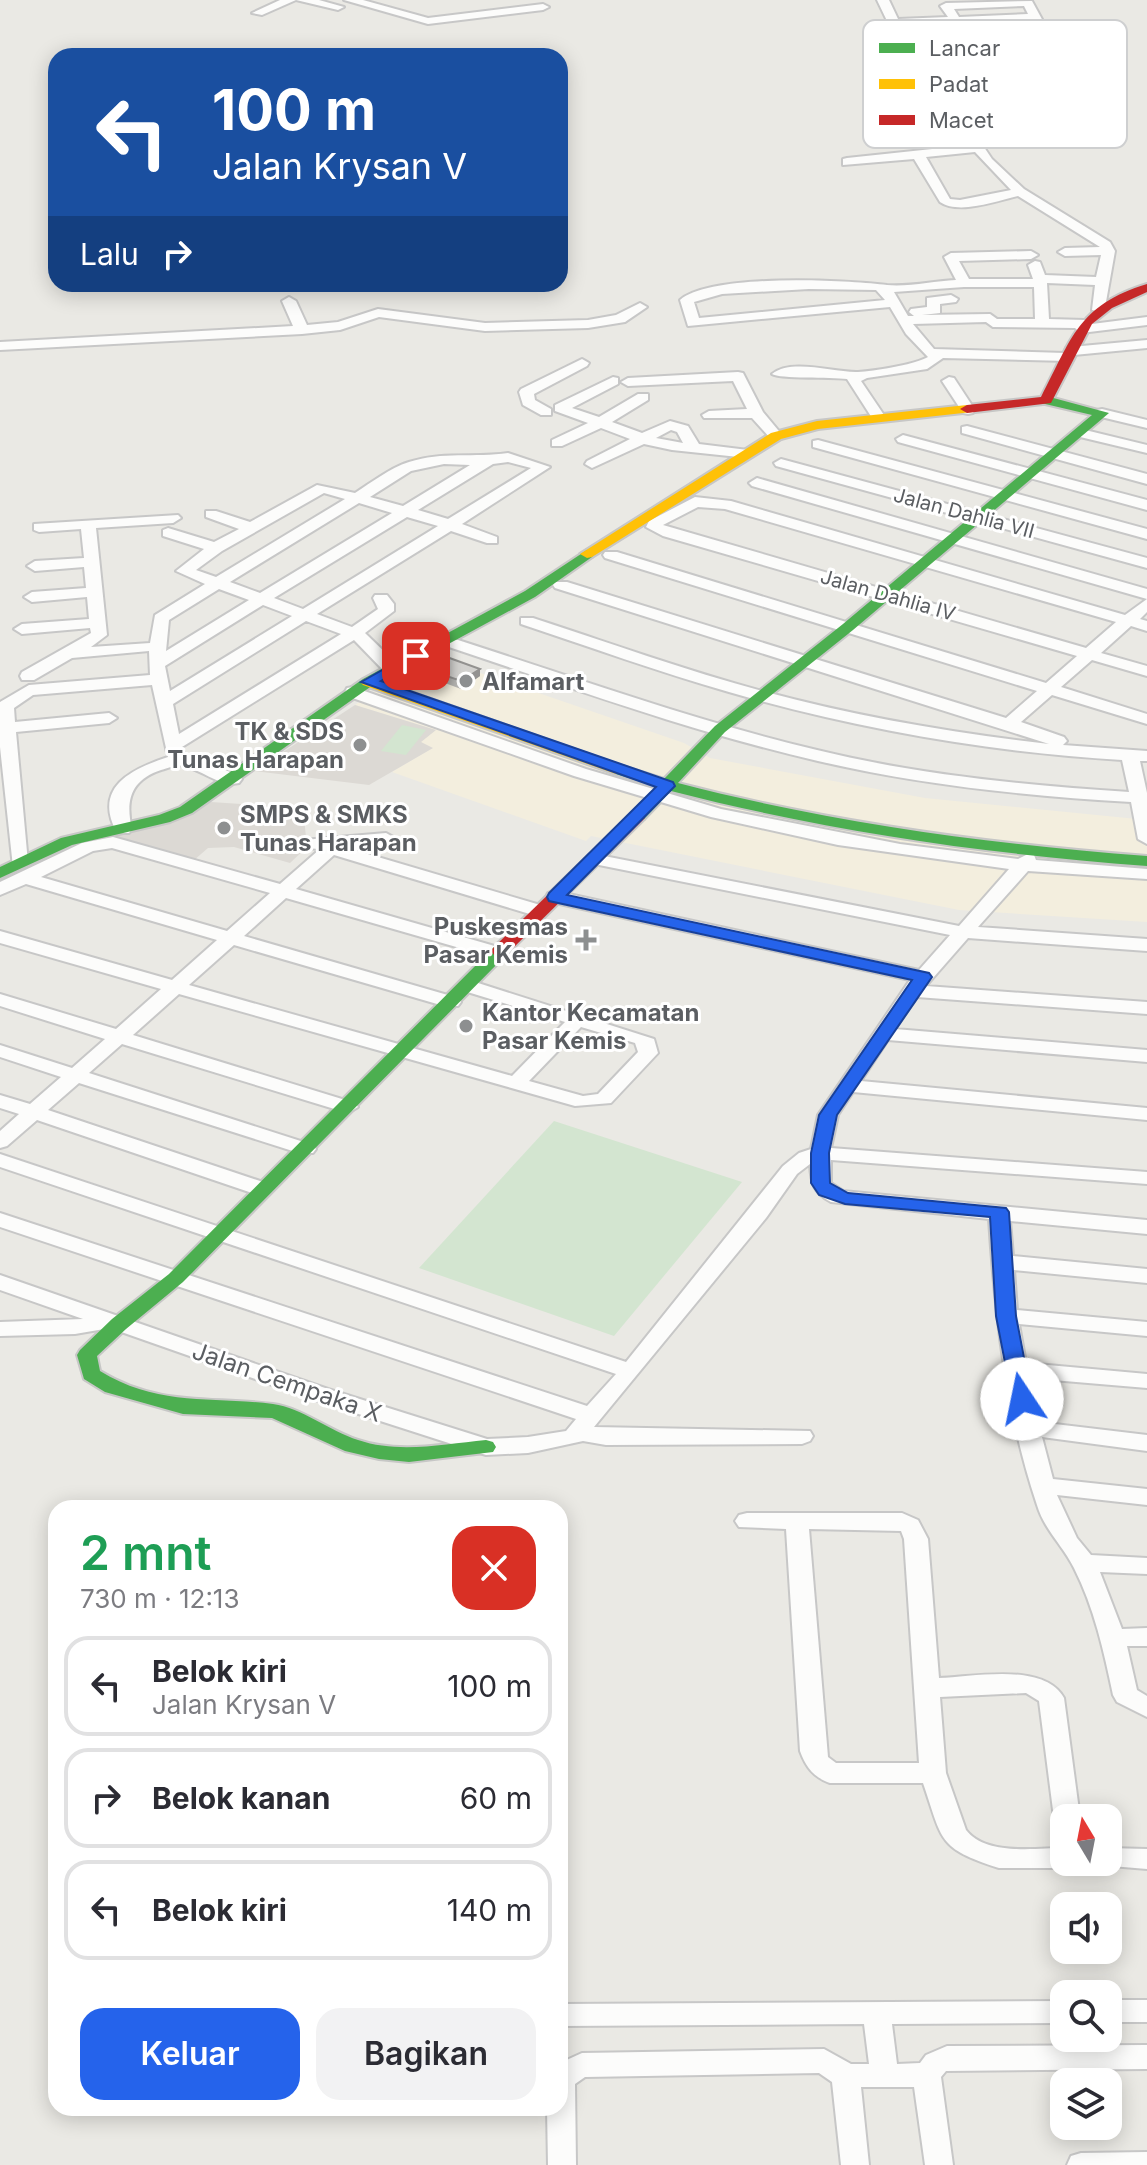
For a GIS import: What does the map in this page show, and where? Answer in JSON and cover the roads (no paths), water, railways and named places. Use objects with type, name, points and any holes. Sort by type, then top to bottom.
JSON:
[{"type":"street","points":[[258,13],[290,0]]},
{"type":"street","points":[[302,0],[338,7]]},
{"type":"street","points":[[437,21],[496,0]]},
{"type":"street","points":[[883,0],[893,20]]},
{"type":"street","points":[[357,1],[428,21],[518,5],[543,7]]},
{"type":"street","points":[[955,20],[946,6],[1026,2],[1037,20]]},
{"type":"street","points":[[900,7],[907,20]]},
{"type":"street","points":[[847,162],[977,148],[1020,192],[1096,238],[1108,251]]},
{"type":"street","points":[[918,155],[946,202],[960,204],[1020,192]]},
{"type":"street","points":[[964,283],[951,257],[1029,251],[1039,281],[1042,322]]},
{"type":"street","points":[[1065,252],[1108,251]]},
{"type":"street","points":[[1099,310],[1108,251]]},
{"type":"street","points":[[1102,281],[964,283],[885,289],[872,286],[774,286],[688,298],[693,323],[769,316],[902,317],[938,314],[990,318],[993,323],[1042,322],[1083,327],[1147,321]]},
{"type":"street","points":[[1054,402],[1083,327],[1099,310],[1147,288]]},
{"type":"street","points":[[885,289],[926,351],[938,355],[1070,354],[1147,344]]},
{"type":"street","points":[[938,314],[932,301],[951,299]]},
{"type":"street","points":[[289,301],[302,330]]},
{"type":"street","points":[[0,346],[302,330],[340,326],[378,313],[485,327],[588,324],[620,319],[640,307]]},
{"type":"street","points":[[769,316],[779,333]]},
{"type":"street","points":[[902,317],[982,328],[991,354]]},
{"type":"street","points":[[716,322],[722,339]]},
{"type":"street","points":[[779,374],[820,371],[859,376],[927,364],[938,355]]},
{"type":"street","points":[[582,363],[526,392],[528,402],[644,439]]},
{"type":"street","points":[[530,419],[621,382],[738,376],[756,413],[776,436]]},
{"type":"street","points":[[859,376],[853,380],[855,386],[879,418]]},
{"type":"street","points":[[949,381],[968,410]]},
{"type":"street","points":[[557,443],[600,423],[643,397]]},
{"type":"street","points":[[0,889],[67,841],[164,819],[186,810],[361,687],[530,594],[610,538],[776,436],[817,425],[1054,402],[1147,424]]},
{"type":"street","points":[[709,415],[756,413]]},
{"type":"street","points":[[486,1447],[409,1455],[379,1452],[352,1446],[275,1411],[183,1407],[112,1387],[91,1374],[87,1360],[89,1351],[115,1322],[176,1278],[262,1189],[404,1052],[720,729],[848,627],[1102,413]]},
{"type":"street","points":[[592,464],[668,426],[685,432],[694,449],[748,454]]},
{"type":"street","points":[[967,430],[1147,479]]},
{"type":"street","points":[[1081,433],[1147,449]]},
{"type":"street","points":[[903,439],[1147,505]]},
{"type":"street","points":[[818,444],[1147,534]]},
{"type":"street","points":[[29,683],[153,672],[484,463],[506,457],[543,467],[308,616],[163,703]]},
{"type":"street","points":[[233,779],[176,752],[153,672],[161,618],[416,464],[451,460],[484,463]]},
{"type":"street","name":"Jalan Dahlia VII","points":[[781,463],[1147,563]]},
{"type":"street","points":[[757,483],[1147,594]]},
{"type":"street","points":[[392,669],[354,633],[184,572],[216,548],[319,488],[361,497],[492,540]]},
{"type":"street","name":"Jalan Dahlia IV","points":[[923,562],[712,501],[695,502],[654,524],[654,527],[1147,671]]},
{"type":"street","points":[[211,514],[252,528]]},
{"type":"street","points":[[23,870],[2,707],[68,653],[99,635],[88,524]]},
{"type":"street","points":[[39,527],[170,525],[216,548]]},
{"type":"street","points":[[611,555],[1147,719]]},
{"type":"street","points":[[35,566],[92,562]]},
{"type":"street","points":[[923,562],[1147,626]]},
{"type":"street","points":[[561,585],[1009,724],[1088,752]]},
{"type":"street","points":[[32,597],[95,592]]},
{"type":"street","points":[[123,829],[118,807],[128,780],[176,752],[386,611],[386,604],[381,598]]},
{"type":"street","points":[[1009,724],[1147,604]]},
{"type":"street","points":[[527,621],[762,696],[945,736],[1138,755],[1147,839]]},
{"type":"street","points":[[22,629],[98,625]]},
{"type":"street","points":[[29,683],[28,666],[98,625]]},
{"type":"street","points":[[452,643],[720,729],[869,767],[933,777],[1142,798]]},
{"type":"street","points":[[68,653],[145,647]]},
{"type":"street","points":[[361,687],[662,791],[1028,859],[1147,874]]},
{"type":"street","points":[[3,728],[109,718]]},
{"type":"street","points":[[0,1142],[335,846],[386,838]]},
{"type":"street","points":[[0,873],[23,870],[88,847],[113,842],[498,953]]},
{"type":"street","points":[[309,844],[335,846],[540,911]]},
{"type":"street","points":[[594,859],[963,932],[1147,945]]},
{"type":"street","points":[[1147,861],[1028,859],[917,984],[828,1115],[820,1153],[821,1183],[826,1191],[838,1197],[1147,1227]]},
{"type":"street","points":[[23,870],[451,1002]]},
{"type":"street","points":[[555,897],[917,984],[1147,1008]]},
{"type":"street","points":[[0,937],[582,1102],[604,1099],[648,1053],[645,1040],[468,986]]},
{"type":"street","points":[[0,1000],[348,1107]]},
{"type":"street","points":[[516,1083],[578,1019]]},
{"type":"street","points":[[884,1034],[1147,1056]]},
{"type":"street","points":[[0,1051],[306,1149]]},
{"type":"street","points":[[850,1086],[1147,1114]]},
{"type":"street","points":[[0,1101],[262,1189]]},
{"type":"street","points":[[586,1424],[744,1232],[790,1170],[806,1157],[820,1153],[1147,1178]]},
{"type":"street","points":[[0,1160],[631,1371]]},
{"type":"street","points":[[999,1212],[1006,1316],[1028,1428],[1049,1508],[1084,1563],[1113,1638],[1126,1695],[1147,1708]]},
{"type":"street","points":[[0,1220],[176,1278],[586,1424],[606,1437],[802,1436]]},
{"type":"street","points":[[1002,1262],[1147,1276]]},
{"type":"street","name":"Jalan Cempaka X","points":[[0,1282],[320,1394],[486,1447],[552,1442],[573,1437],[586,1424]]},
{"type":"street","points":[[1006,1316],[1147,1329]]},
{"type":"street","points":[[0,1329],[75,1327],[115,1322]]},
{"type":"street","points":[[1016,1369],[1147,1381]]},
{"type":"street","points":[[1028,1428],[1147,1443]]},
{"type":"street","points":[[1044,1486],[1147,1497]]},
{"type":"street","points":[[747,1521],[902,1521],[910,1526],[916,1539],[933,1773],[954,1834],[961,1843],[999,1858],[1050,1858]]},
{"type":"street","points":[[797,1523],[813,1751],[817,1762],[830,1773],[933,1773]]},
{"type":"street","points":[[1084,1563],[1147,1566]]},
{"type":"street","points":[[1113,1638],[1147,1637]]},
{"type":"street","points":[[928,1688],[1028,1684],[1048,1693],[1065,1804]]},
{"type":"street","points":[[1122,1858],[1147,1859]]},
{"type":"street","points":[[1122,2011],[1147,2011]]},
{"type":"street","points":[[568,2015],[1050,2012]]},
{"type":"street","points":[[877,2013],[884,2076]]},
{"type":"street","points":[[939,2165],[927,2075],[936,2063],[947,2058],[1147,2057]]},
{"type":"street","points":[[568,2073],[582,2065],[824,2061],[846,2076],[927,2075]]},
{"type":"street","points":[[846,2076],[855,2165]]},
{"type":"street","points":[[561,2116],[562,2165]]},
{"type":"street","points":[[1081,2165],[1147,2164]]},
{"type":"place","name":"Alfamart","points":[[466,681]]},
{"type":"place","name":"TK & SDS Tunas Harapan","points":[[360,745]]},
{"type":"place","name":"SMPS & SMKS Tunas Harapan","points":[[224,828]]},
{"type":"place","name":"Puskesmas Pasar Kemis","points":[[586,940]]},
{"type":"place","name":"Kantor Kecamatan Pasar Kemis","points":[[466,1026]]}]
